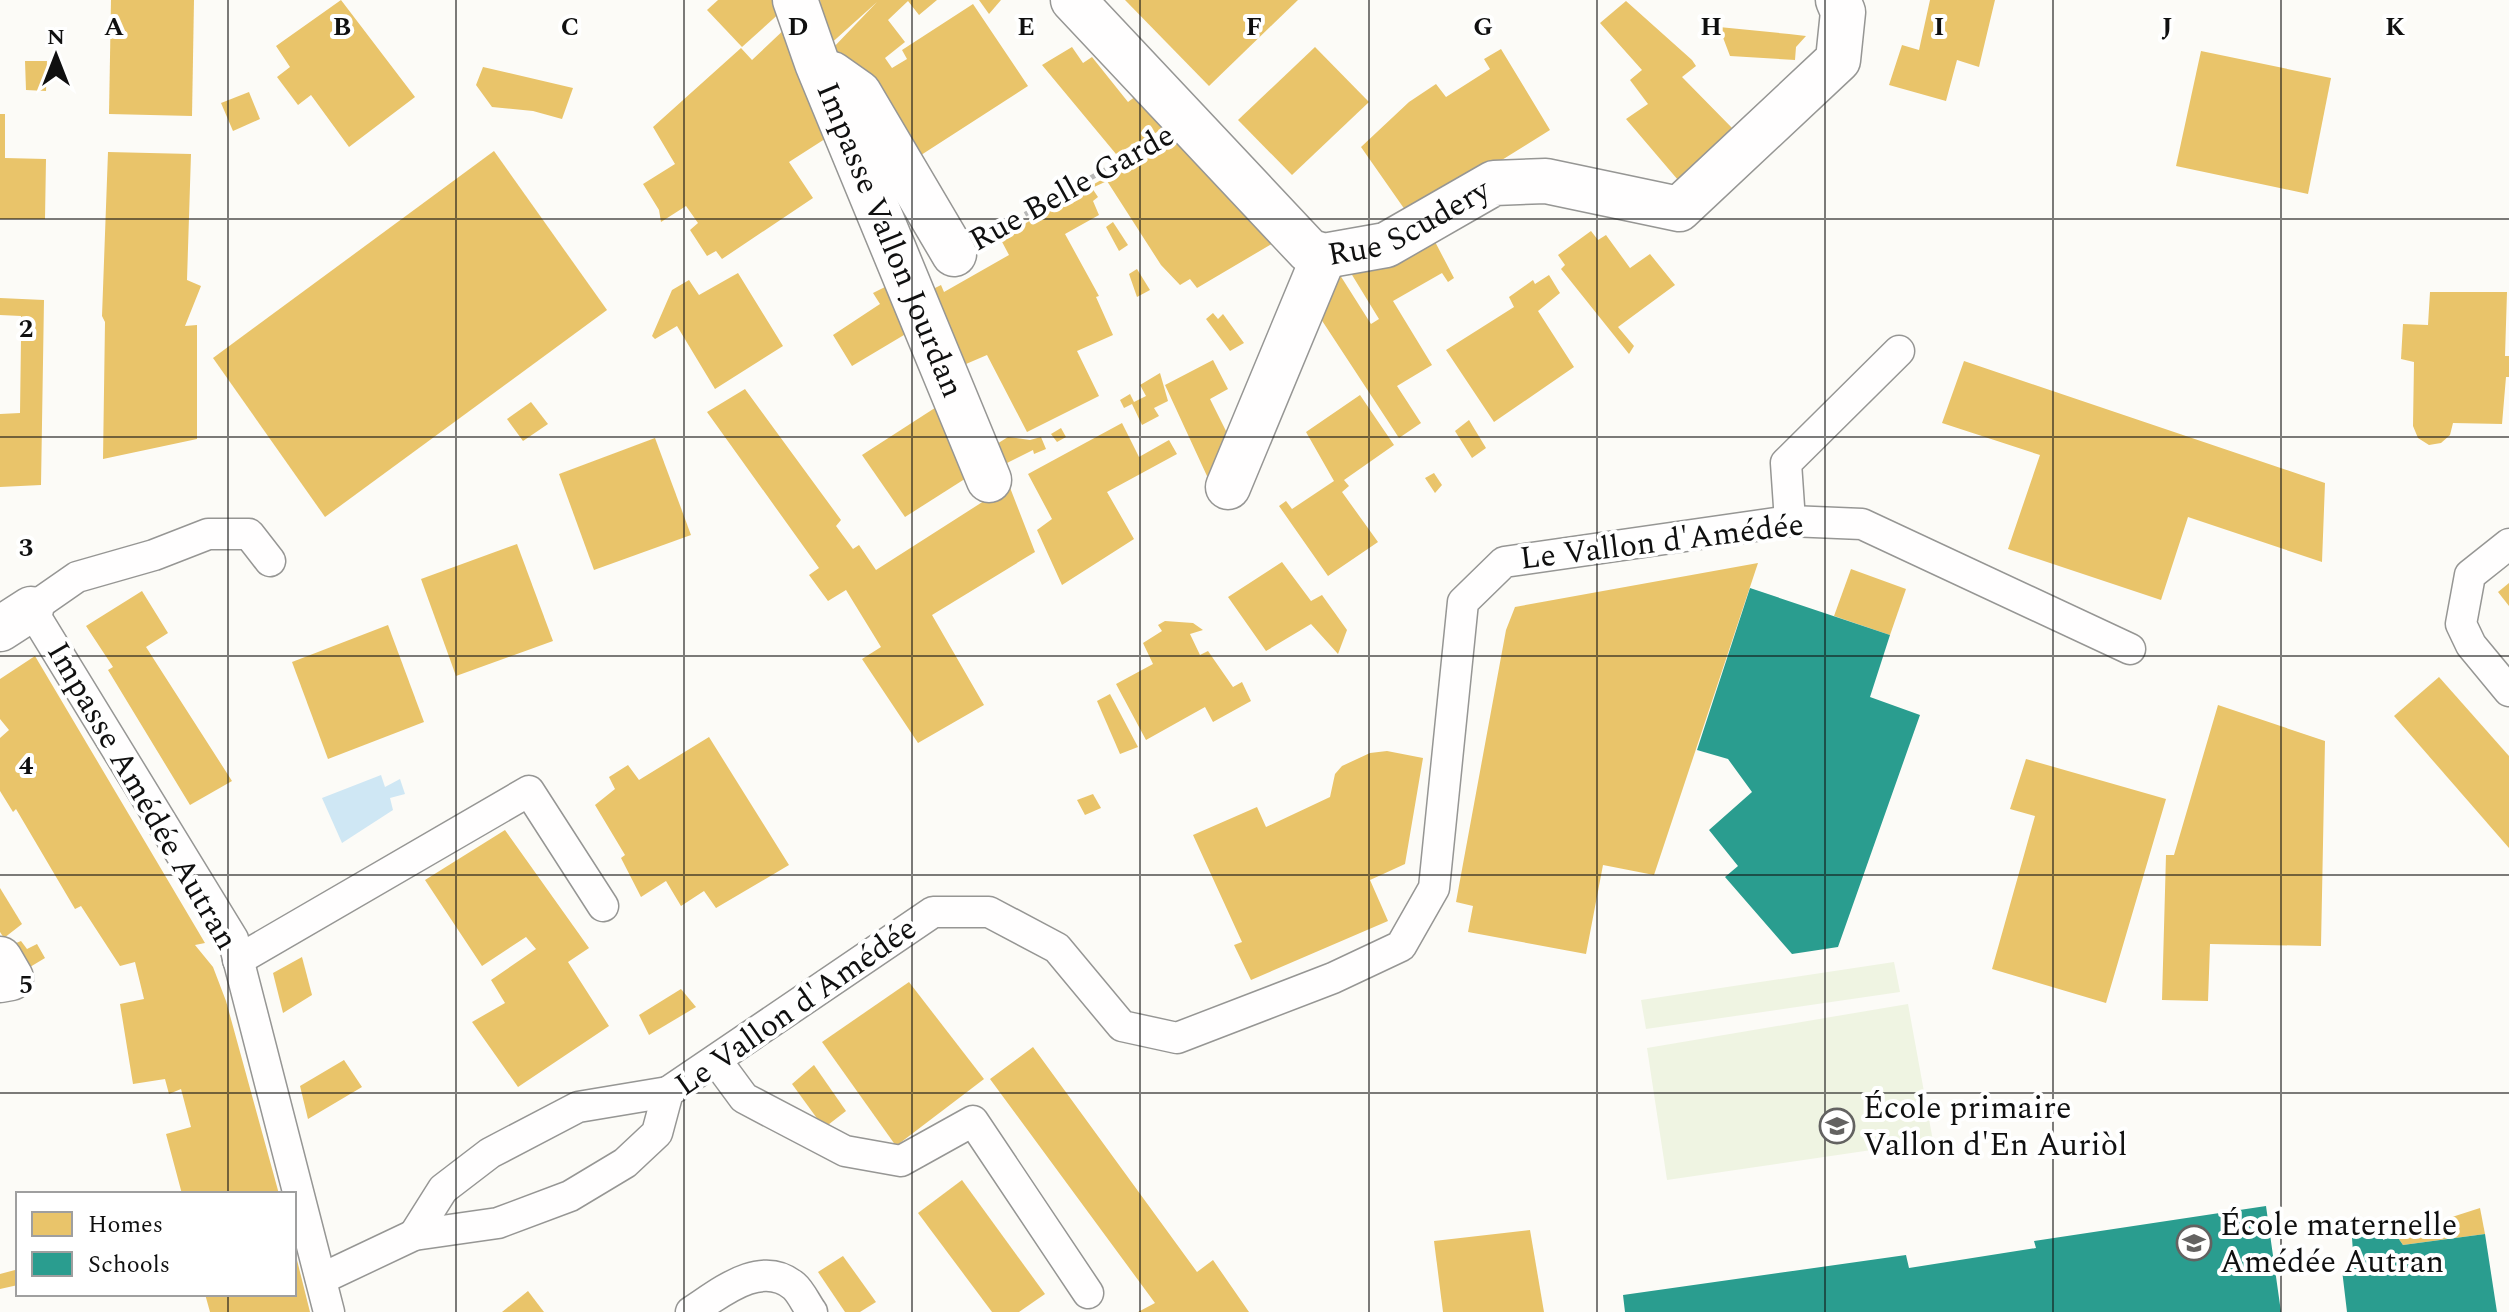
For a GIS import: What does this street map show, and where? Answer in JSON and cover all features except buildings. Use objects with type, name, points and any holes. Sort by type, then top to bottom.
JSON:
[{"type":"street","name":"Impasse Vallon Jourdan","points":[[795,0],[817,63],[989,480]]},
{"type":"street","name":"Rue Scudery","points":[[1073,0],[1309,251],[1324,256],[1386,245],[1494,183],[1546,181],[1679,209],[1838,60],[1843,12],[1838,0]]},
{"type":"street","name":"Rue Belle Garde","points":[[817,63],[859,93],[954,254]]},
{"type":"street","points":[[1228,487],[1324,256]]},
{"type":"street","points":[[0,959],[11,978],[0,980]]},
{"type":"lane","points":[[1790,521],[1786,463],[1899,351]]},
{"type":"lane","name":"Le Vallon d'Amédée","points":[[321,1279],[414,1235],[498,1223],[570,1196],[625,1163],[657,1133],[668,1092],[933,912],[989,912],[1057,948],[1122,1026],[1177,1038],[1333,978],[1401,946],[1434,888],[1463,602],[1504,562],[1790,521],[1862,524],[2130,649]]},
{"type":"lane","points":[[16,619],[77,577],[154,555],[208,534],[249,534],[270,561]]},
{"type":"lane","points":[[2509,544],[2470,575],[2461,624],[2471,645],[2509,691]]},
{"type":"lane","name":"Impasse Amédée Autran","points":[[16,619],[233,939],[329,1312]]},
{"type":"lane","points":[[238,960],[529,791],[603,906]]},
{"type":"lane","points":[[716,1060],[744,1098],[845,1151],[901,1161],[973,1121],[1088,1293]]},
{"type":"lane","points":[[414,1235],[443,1189],[490,1153],[578,1107],[668,1092]]},
{"type":"lane","points":[[691,1312],[741,1280],[769,1276],[793,1286],[812,1312]]},
{"type":"path","name":"Rue Belle Garde","points":[[954,254],[1189,124]]},
{"type":"green space","points":[[1894,962],[1900,992],[1646,1029],[1641,1000]]},
{"type":"green space","points":[[1908,1004],[1933,1141],[1667,1180],[1647,1048]]},
{"type":"water","points":[[381,775],[385,787],[400,779],[405,794],[390,798],[393,810],[342,843],[322,798]]},
{"type":"place","name":"École primaire Vallon d'En Auriòl","points":[[1837,1126]]},
{"type":"place","name":"École maternelle Amédée Autran","points":[[2194,1243]]}]
